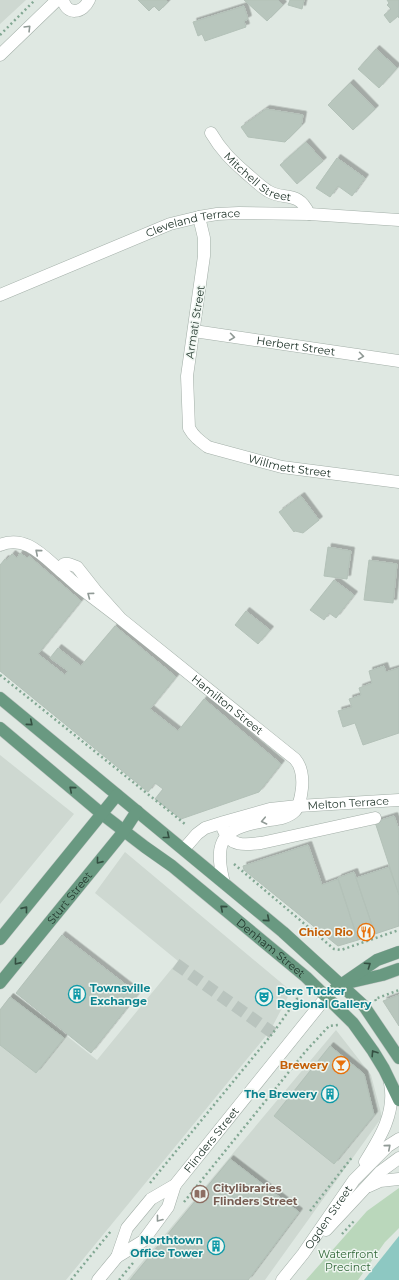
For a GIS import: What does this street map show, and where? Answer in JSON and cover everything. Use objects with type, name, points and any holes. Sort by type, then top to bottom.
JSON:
[{"type":"main road","name":"Denham Street","points":[[0,698],[283,932],[364,1006],[399,1058]]},
{"type":"main road","name":"Denham Street","points":[[0,728],[102,814],[172,866],[327,996],[353,1023],[373,1051],[390,1078],[399,1100]]},
{"type":"main road","points":[[0,939],[116,795]]},
{"type":"main road","name":"Sturt Street","points":[[0,983],[124,831],[137,811]]},
{"type":"main road","points":[[172,866],[184,849]]},
{"type":"main road","name":"Flinders Street","points":[[327,996],[340,984],[377,960],[399,952]]},
{"type":"main road","points":[[340,984],[382,975],[399,969]]},
{"type":"street","points":[[0,55],[57,0]]},
{"type":"street","points":[[63,0],[68,9],[75,11],[83,8],[89,0]]},
{"type":"street","name":"Mitchell Street","points":[[211,133],[218,145],[228,157],[258,184],[273,193],[299,200],[305,206],[309,214]]},
{"type":"street","name":"Cleveland Terrace","points":[[0,295],[170,224],[199,217],[228,213],[309,214],[399,220]]},
{"type":"street","name":"Armati Street","points":[[189,428],[186,376],[194,331],[204,256],[204,238],[199,217]]},
{"type":"street","name":"Herbert Street","points":[[194,331],[399,361]]},
{"type":"street","name":"Willmett Street","points":[[189,428],[193,435],[208,447],[282,467],[399,482]]},
{"type":"street","name":"Hamilton Street","points":[[5,543],[25,543],[30,546],[79,587],[121,618],[295,759],[301,767],[302,772],[302,793],[298,806]]},
{"type":"street","name":"Melton Terrace","points":[[184,849],[191,840],[205,828],[220,822],[270,810],[298,806],[399,800]]},
{"type":"street","name":"Melton Terrace","points":[[226,836],[231,832],[248,825],[286,816],[295,811],[298,806]]},
{"type":"street","points":[[220,822],[226,836],[240,844],[253,844],[375,818]]},
{"type":"street","points":[[224,883],[219,852],[226,836]]},
{"type":"street","name":"Flinders Street","points":[[98,1280],[116,1257],[127,1228],[151,1199],[175,1185],[327,996]]},
{"type":"street","name":"Ogden Street","points":[[282,1280],[303,1254],[354,1180],[384,1128],[389,1114],[392,1098],[390,1078]]},
{"type":"street","name":"Ogden Street","points":[[354,1180],[388,1146],[399,1139]]},
{"type":"street","name":"Ogden Street","points":[[303,1254],[380,1172],[399,1158]]},
{"type":"street","name":"Ogden Street","points":[[367,1187],[380,1180],[399,1179]]},
{"type":"street","name":"Flinders Street","points":[[116,1257],[142,1241],[168,1208],[175,1185]]},
{"type":"path","points":[[0,35],[35,0]]},
{"type":"path","points":[[0,675],[185,824]]},
{"type":"path","points":[[234,864],[334,949],[340,950],[399,930]]},
{"type":"path","points":[[149,1185],[273,1033],[297,999],[296,990]]},
{"type":"path","points":[[375,999],[399,990]]},
{"type":"path","points":[[180,1207],[306,1052],[329,1026],[339,1025],[342,1029]]},
{"type":"path","points":[[310,1211],[354,1154]]},
{"type":"path","points":[[342,1234],[355,1220]]},
{"type":"path","points":[[71,1280],[112,1230]]},
{"type":"path","points":[[119,1280],[136,1259]]},
{"type":"shaded area","points":[[0,0],[26,0],[0,24]]},
{"type":"shaded area","points":[[0,755],[74,814],[0,904]]},
{"type":"shaded area","points":[[125,852],[291,991],[270,1031],[66,1280],[0,1280],[0,1009],[13,993],[97,1060],[178,961],[95,893]]},
{"type":"shaded area","points":[[336,1030],[371,1075],[382,1117],[265,1280],[127,1280]]},
{"type":"green space","name":"Waterfront Precinct","points":[[399,1188],[399,1228],[385,1242],[358,1280],[306,1280],[367,1211]]},
{"type":"water","points":[[399,1236],[399,1280],[364,1280]]},
{"type":"building","points":[[138,0],[166,0],[168,2],[159,11],[154,6],[149,11]]},
{"type":"building","points":[[244,0],[278,0],[283,5],[267,21]]},
{"type":"building","points":[[290,0],[304,0],[302,9],[288,5]]},
{"type":"building","points":[[387,0],[399,0],[399,18],[398,16],[390,23],[384,15],[391,9],[387,5],[389,3]]},
{"type":"building","points":[[244,6],[248,19],[244,21],[246,27],[205,41],[202,34],[198,36],[193,22]]},
{"type":"building","points":[[376,49],[397,68],[379,88],[358,69]]},
{"type":"building","points":[[350,83],[375,109],[353,130],[328,105]]},
{"type":"building","points":[[266,109],[303,115],[301,126],[285,142],[248,137],[241,127]]},
{"type":"building","points":[[306,142],[323,161],[297,184],[280,165]]},
{"type":"building","points":[[337,158],[365,178],[352,196],[338,186],[330,197],[316,188]]},
{"type":"building","points":[[301,496],[319,520],[303,533],[294,532],[279,512]]},
{"type":"building","points":[[328,547],[351,551],[347,579],[324,576]]},
{"type":"building","points":[[20,553],[27,558],[29,556],[81,601],[38,654],[65,675],[68,671],[50,658],[58,648],[81,666],[115,626],[176,677],[150,709],[178,731],[204,699],[281,764],[259,792],[181,819],[155,799],[163,789],[155,783],[148,792],[0,671],[0,565],[12,554],[17,558]]},
{"type":"building","points":[[369,560],[397,564],[393,603],[364,600]]},
{"type":"building","points":[[334,580],[354,595],[336,618],[329,613],[324,620],[310,610]]},
{"type":"building","points":[[246,611],[270,630],[258,644],[235,625]]},
{"type":"building","points":[[384,666],[386,672],[399,668],[399,733],[363,745],[355,723],[343,727],[338,711],[352,707],[349,699],[361,695],[359,688],[372,683],[369,671]]},
{"type":"building","points":[[394,816],[399,830],[399,895],[375,822]]},
{"type":"building","points":[[308,845],[322,885],[338,879],[358,940],[338,946],[244,870],[243,866]]},
{"type":"building","points":[[389,867],[399,895],[399,926],[375,934],[356,878]]},
{"type":"building","points":[[354,872],[375,934],[358,940],[338,878]]},
{"type":"building","name":"Townsville Exchange","points":[[62,935],[138,994],[91,1053],[16,993]]},
{"type":"building","points":[[399,995],[399,1026],[383,1001]]},
{"type":"building","points":[[10,997],[64,1038],[36,1073],[0,1045],[0,1010]]},
{"type":"building","name":"The Brewery","points":[[330,1046],[364,1074],[374,1115],[334,1164],[274,1116]]},
{"type":"building","name":"Northtown Office Tower","points":[[230,1159],[299,1212],[248,1280],[130,1280]]},
{"type":"tunnel","points":[[176,964],[273,1033]]},
{"type":"place","name":"Chico Rio","points":[[366,932]]},
{"type":"place","name":"Townsville Exchange","points":[[77,994]]},
{"type":"place","name":"Perc Tucker Regional Gallery","points":[[264,997]]},
{"type":"place","name":"Brewery","points":[[341,1065]]},
{"type":"place","name":"The Brewery","points":[[330,1094]]},
{"type":"place","name":"Citylibraries Flinders Street","points":[[200,1194]]},
{"type":"place","name":"Northtown Office Tower","points":[[216,1246]]}]
